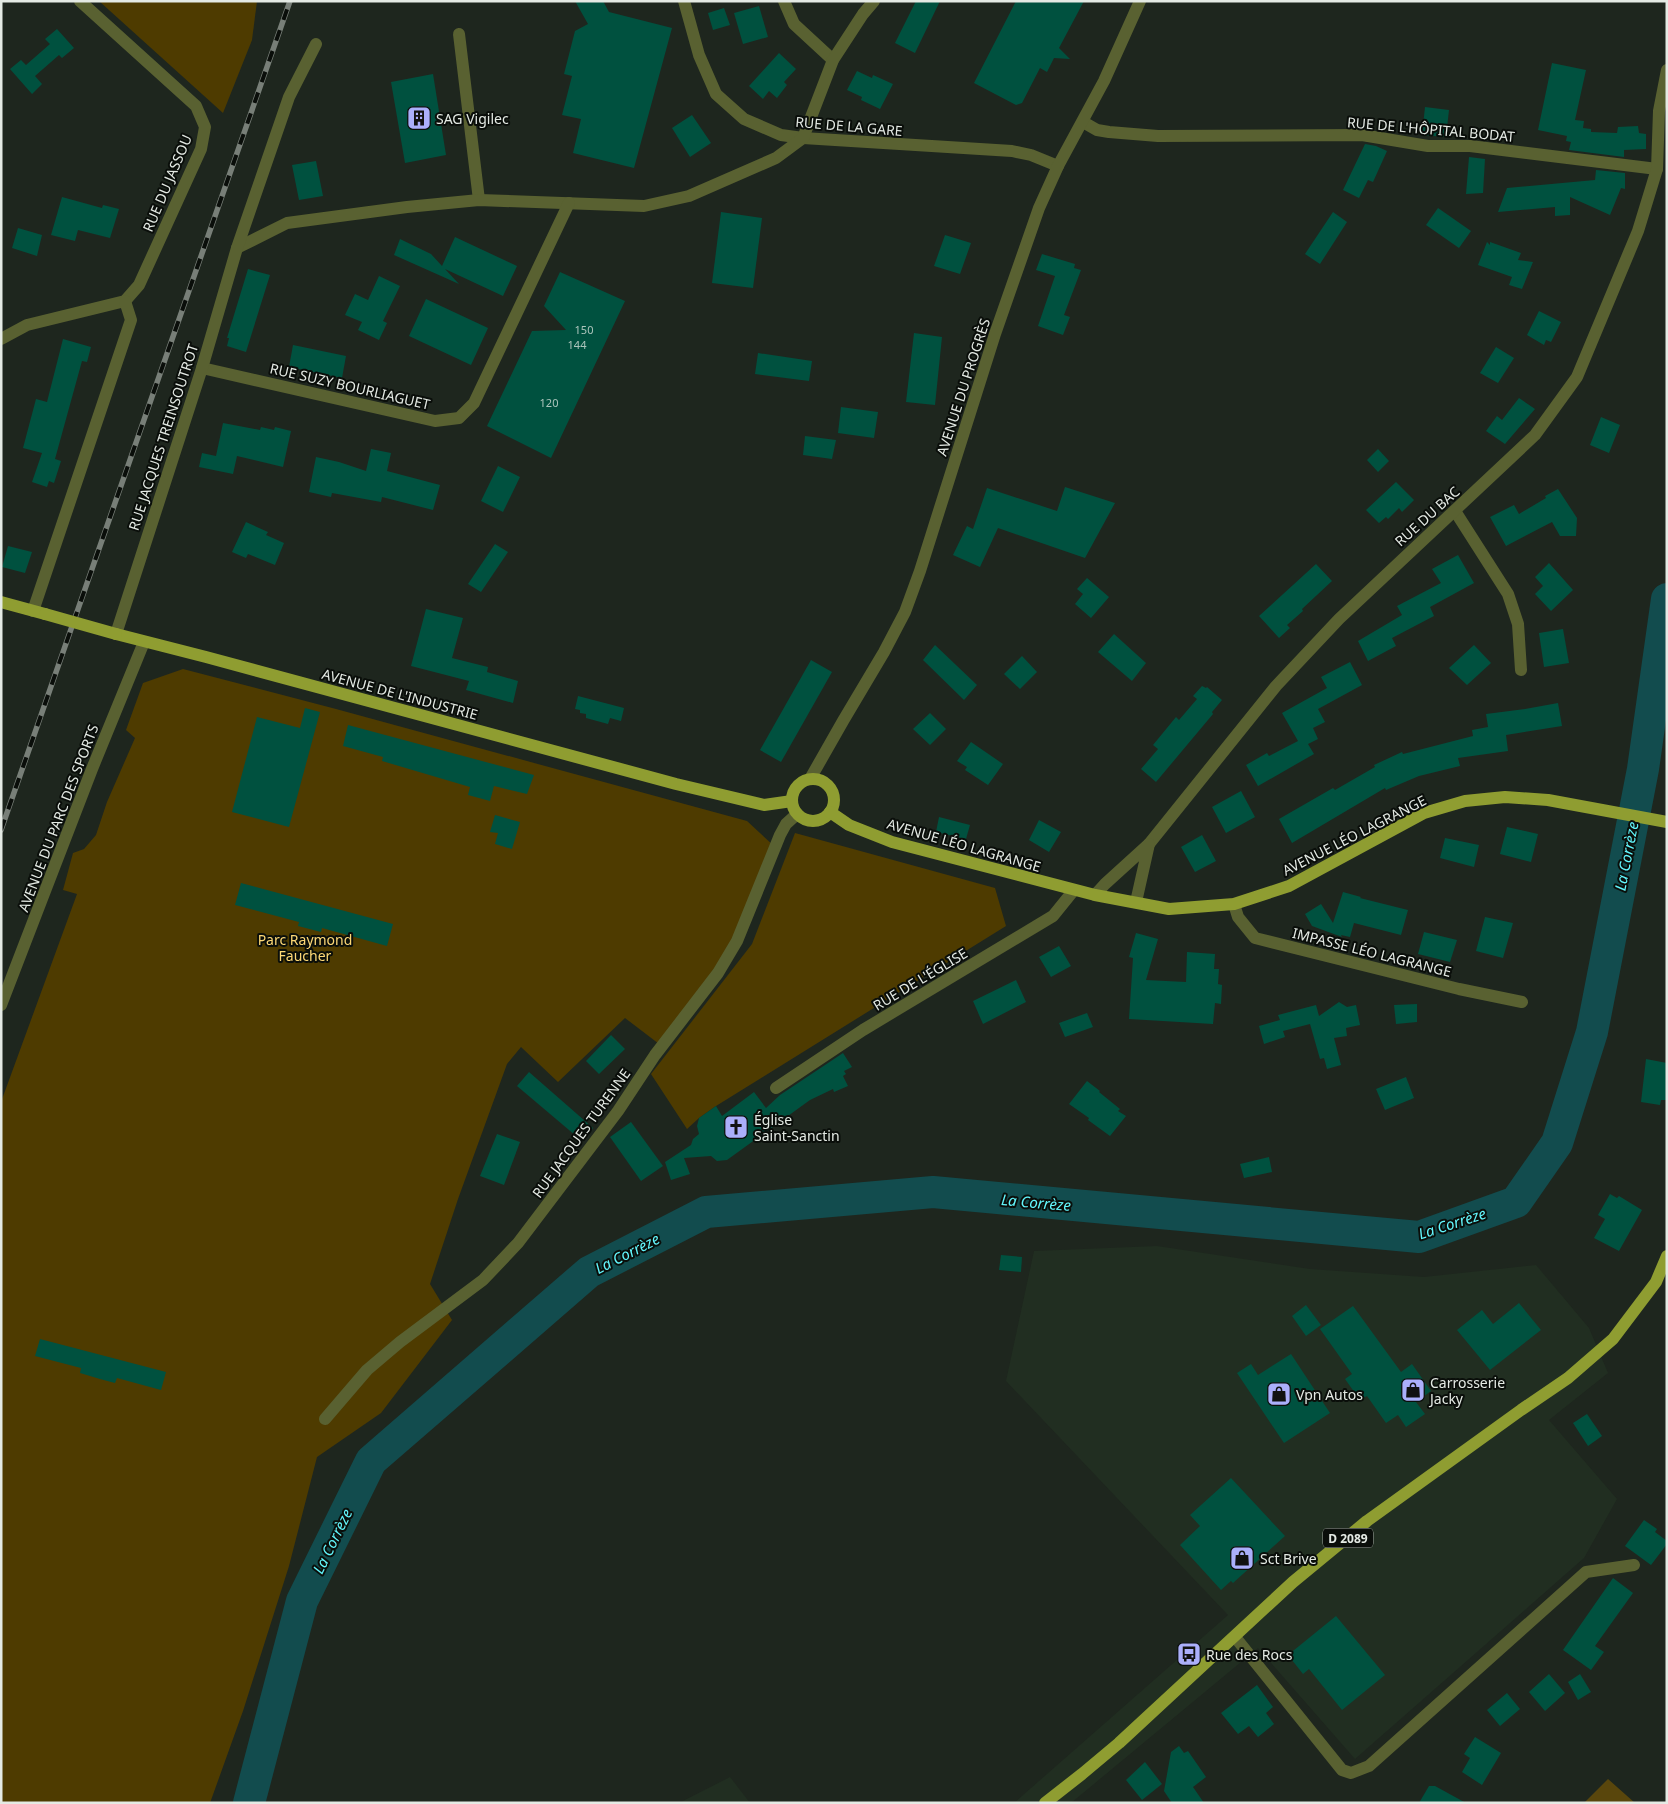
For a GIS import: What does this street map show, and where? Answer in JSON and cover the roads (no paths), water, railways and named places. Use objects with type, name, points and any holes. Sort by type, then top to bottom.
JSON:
[{"type":"main road","name":"AVENUE DE L'INDUSTRIE","points":[[1,602],[676,784],[764,805],[792,801]]},
{"type":"main road","points":[[810,779],[818,780],[829,786],[834,799],[830,812],[820,820],[802,819],[797,814],[792,801],[795,789],[799,784],[810,779]]},
{"type":"main road","name":"AVENUE LÉO LAGRANGE","points":[[830,812],[849,825],[892,842],[1095,896],[1169,909],[1234,904],[1290,886],[1424,813],[1465,801],[1505,797],[1548,800],[1667,822]]},
{"type":"main road","name":"D 2089","points":[[1044,1803],[1119,1743],[1236,1637],[1293,1582],[1368,1521],[1568,1378],[1613,1338],[1656,1282],[1667,1256]]},
{"type":"street","name":"RUE DU JASSOU","points":[[80,1],[196,106],[205,127],[201,149],[139,285],[125,301]]},
{"type":"street","name":"RUE DE LA GARE","points":[[684,1],[699,55],[716,94],[744,119],[781,135],[1012,152],[1031,155],[1058,166]]},
{"type":"street","points":[[784,1],[794,24],[833,60]]},
{"type":"street","points":[[237,248],[287,223],[407,207],[479,200],[644,206],[689,196],[776,158],[803,138],[833,60],[863,14],[874,1]]},
{"type":"street","name":"AVENUE DU PROGRÈS","points":[[810,779],[906,612],[994,334],[1022,252],[1058,166],[1104,81],[1140,1]]},
{"type":"street","points":[[459,34],[479,200]]},
{"type":"street","name":"RUE JACQUES TREINSOUTROT","points":[[116,634],[202,368],[237,248],[289,97],[316,44]]},
{"type":"street","name":"RUE DU BAC","points":[[1095,896],[1105,884],[1149,844],[1276,686],[1338,619],[1535,435],[1577,377],[1638,231],[1657,169],[1659,110],[1667,70]]},
{"type":"street","name":"RUE DE L'HÔPITAL BODAT","points":[[1083,122],[1097,130],[1158,136],[1362,135],[1428,146],[1470,146],[1657,169]]},
{"type":"street","name":"RUE SUZY BOURLIAGUET","points":[[202,368],[435,421],[459,418],[474,403],[568,203]]},
{"type":"street","points":[[1,339],[27,325],[125,301],[131,320],[39,612]]},
{"type":"street","points":[[1455,511],[1508,594],[1518,624],[1521,670]]},
{"type":"street","name":"AVENUE DU PARC DES SPORTS","points":[[1,1005],[92,769],[144,642]]},
{"type":"street","name":"RUE JACQUES TURENNE","points":[[324,1418],[367,1370],[400,1342],[482,1280],[518,1243],[618,1111],[655,1056],[718,973],[737,942],[780,835],[786,824],[797,814]]},
{"type":"street","name":"RUE DU BAC","points":[[1136,902],[1149,844]]},
{"type":"street","name":"RUE DE L'ÉGLISE","points":[[776,1088],[863,1030],[1054,916],[1074,890]]},
{"type":"street","name":"IMPASSE LÉO LAGRANGE","points":[[1234,904],[1238,917],[1255,938],[1459,989],[1522,1002]]},
{"type":"street","points":[[1236,1637],[1342,1770],[1351,1773],[1369,1766],[1586,1572],[1634,1565]]},
{"type":"waterway","name":"La Corrèze","points":[[249,1803],[302,1601],[371,1461],[589,1272],[706,1212],[933,1192],[1419,1237],[1516,1202],[1557,1143],[1592,1032],[1643,769],[1667,599]]},
{"type":"railway","points":[[1,830],[290,1]]},
{"type":"place","name":"SAG Vigilec","points":[[419,118]]},
{"type":"place","name":"Église Saint-Sanctin","points":[[736,1127]]},
{"type":"place","name":"Carrosserie Jacky","points":[[1413,1390]]},
{"type":"place","name":"Vpn Autos","points":[[1279,1394]]},
{"type":"place","name":"Sct Brive","points":[[1242,1558]]},
{"type":"place","name":"Rue des Rocs","points":[[1189,1654]]},
{"type":"park label","name":"Parc Raymond Faucher","points":[[305,948]]}]
